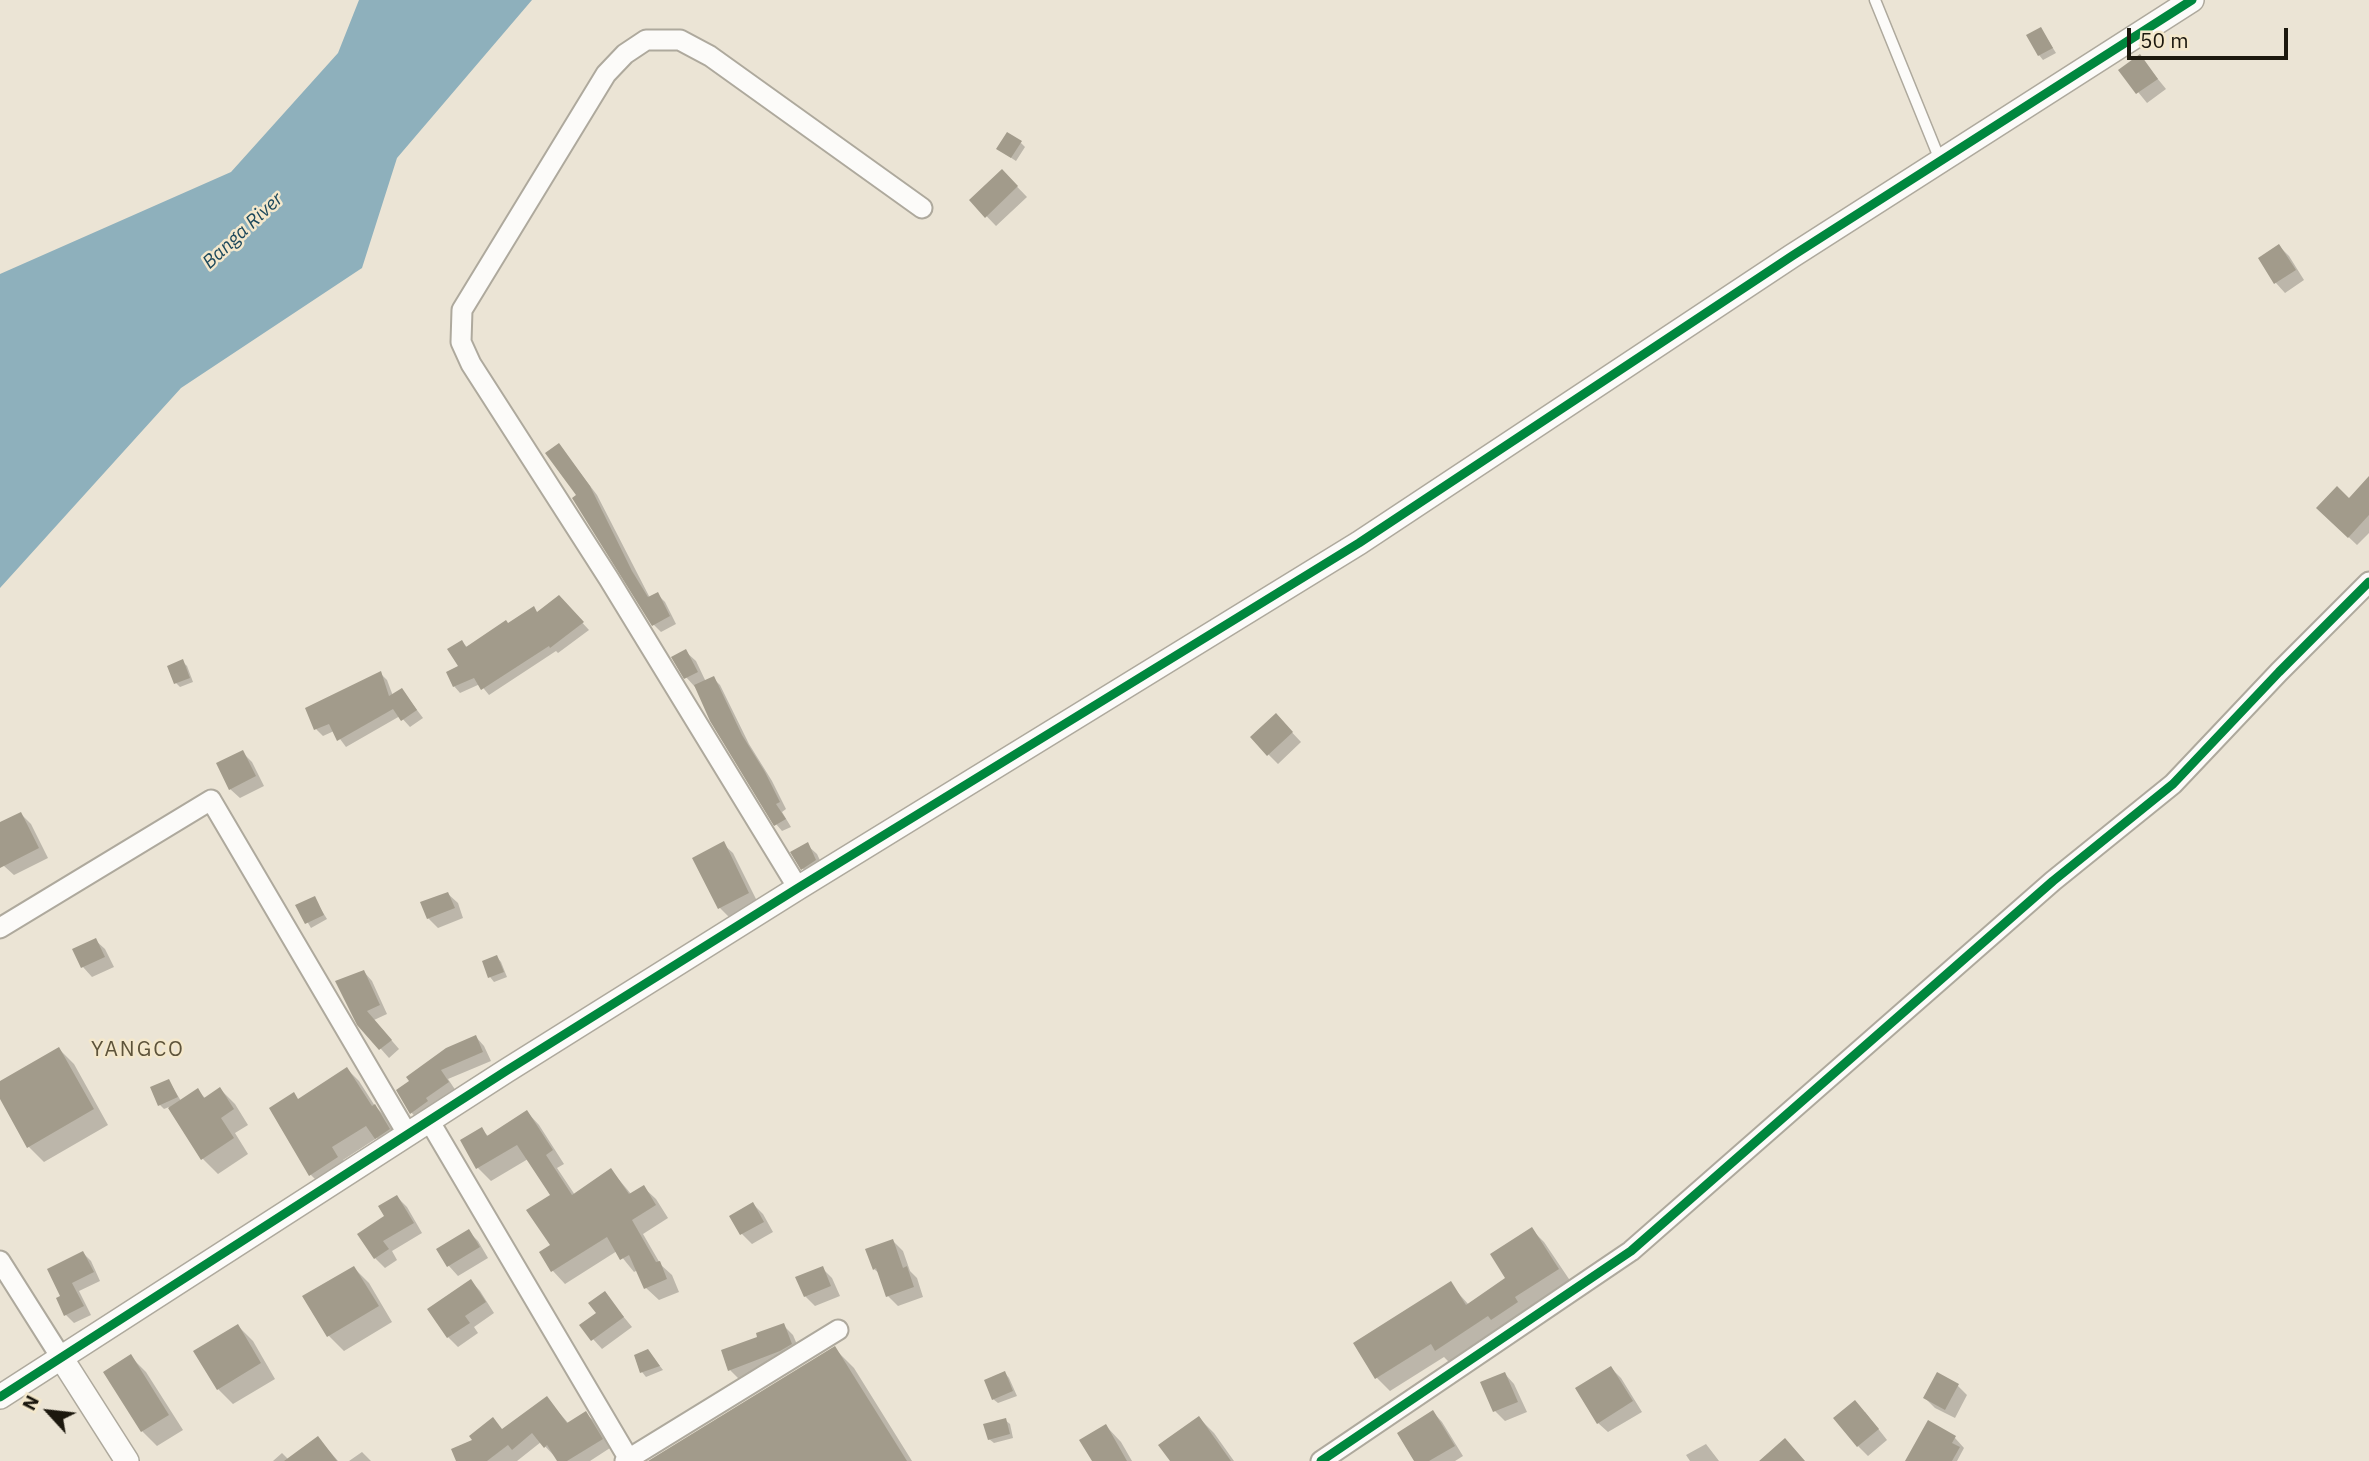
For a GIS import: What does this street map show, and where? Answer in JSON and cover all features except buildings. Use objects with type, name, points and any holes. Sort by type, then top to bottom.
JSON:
[{"type":"street","points":[[0,1398],[798,888],[1359,543],[1792,256],[2192,0]]},
{"type":"street","points":[[798,888],[610,579],[471,365],[461,342],[461,310],[606,74],[625,54],[646,40],[680,40],[710,56],[922,208]]},
{"type":"street","points":[[1321,1461],[1631,1251],[2053,881],[2173,784],[2369,582]]},
{"type":"street","points":[[0,928],[211,800],[408,1135]]},
{"type":"street","points":[[429,1122],[627,1460],[838,1331]]},
{"type":"street","points":[[0,1261],[127,1461]]},
{"type":"lane","points":[[1875,0],[1940,160]]},
{"type":"water","name":"Banga River","points":[[359,0],[532,0],[397,158],[362,268],[181,388],[0,588],[0,274],[231,172],[338,53]]},
{"type":"cycle path","points":[[0,1397],[506,1071],[1359,543],[1792,256],[2192,0]]},
{"type":"cycle path","points":[[1321,1461],[1631,1251],[2053,881],[2173,784],[2369,582]]},
{"type":"district","name":"YANGCO","points":[[138,1050]]}]
